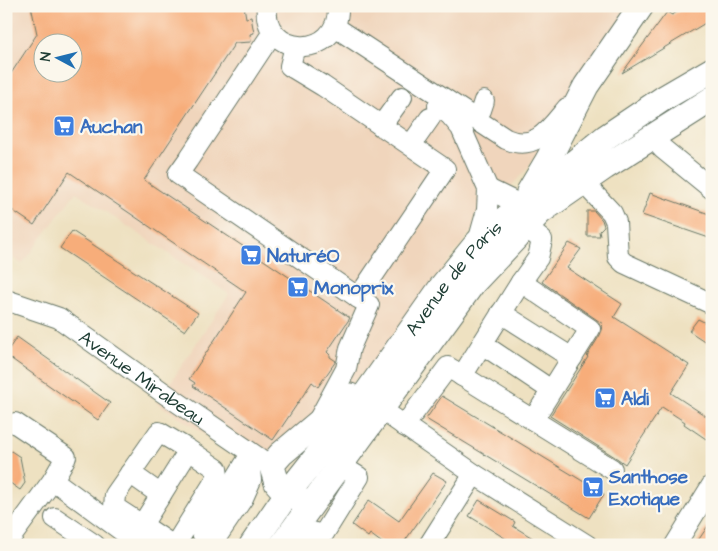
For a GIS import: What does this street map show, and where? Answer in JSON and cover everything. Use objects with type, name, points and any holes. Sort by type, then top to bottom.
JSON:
[{"type":"main road","points":[[529,215],[548,160],[586,86],[641,6]]},
{"type":"main road","name":"Avenue de Paris","points":[[252,545],[271,517],[279,481],[372,404],[529,215],[606,138],[664,98],[712,70]]},
{"type":"main road","points":[[605,166],[650,122],[712,86]]},
{"type":"main road","name":"Avenue de Paris","points":[[288,536],[341,466],[372,404],[382,371],[443,285],[478,242],[501,222],[529,215],[712,100]]},
{"type":"main road","points":[[311,504],[296,499],[279,481],[274,462],[346,399],[382,371]]},
{"type":"street","points":[[267,6],[268,22],[273,32],[286,43],[304,47],[323,41],[333,31],[339,16],[338,6]]},
{"type":"street","points":[[333,31],[480,110],[506,139],[514,143],[523,143],[541,137],[586,86]]},
{"type":"street","points":[[333,31],[379,66],[450,115],[462,128],[488,189],[487,210],[478,242]]},
{"type":"street","points":[[273,32],[178,174],[368,305],[350,348],[346,369],[316,425]]},
{"type":"street","points":[[294,46],[290,66],[323,86],[445,169],[358,298]]},
{"type":"street","points":[[381,126],[402,97]]},
{"type":"street","points":[[410,145],[430,118]]},
{"type":"street","points":[[652,137],[712,189]]},
{"type":"street","points":[[582,182],[612,213],[616,222],[618,257],[624,263],[712,304]]},
{"type":"street","points":[[462,376],[538,258],[542,240],[529,215],[488,189]]},
{"type":"street","points":[[521,282],[590,328],[533,420]]},
{"type":"street","name":"Avenue Mirabeau","points":[[6,300],[59,318],[251,455],[279,481]]},
{"type":"street","points":[[501,313],[572,358]]},
{"type":"street","points":[[482,344],[551,390]]},
{"type":"street","points":[[404,426],[448,367],[612,469]]},
{"type":"street","points":[[372,404],[474,474],[587,545]]},
{"type":"street","points":[[6,544],[53,480],[66,458],[15,423]]},
{"type":"street","points":[[159,432],[189,450],[218,469],[218,476],[174,545],[114,507],[115,495],[159,432]]},
{"type":"street","points":[[142,525],[189,450]]},
{"type":"street","points":[[206,539],[244,498],[251,480],[251,455]]},
{"type":"street","points":[[288,536],[323,535],[360,477],[341,466]]},
{"type":"street","points":[[130,473],[161,495]]},
{"type":"street","points":[[429,545],[474,474]]},
{"type":"street","points":[[53,480],[141,545]]},
{"type":"street","points":[[675,545],[712,485]]},
{"type":"street","points":[[55,518],[95,545]]},
{"type":"shaded area","points":[[6,6],[630,6],[528,168],[478,222],[374,361],[262,472],[157,403],[229,294],[76,192],[22,264],[6,253]]},
{"type":"building","points":[[31,6],[244,6],[246,18],[251,17],[254,33],[250,34],[251,42],[235,43],[144,180],[350,318],[327,352],[336,361],[318,387],[312,382],[273,440],[193,386],[195,383],[189,379],[246,292],[69,172],[34,225],[6,206],[6,81],[32,42],[32,82],[82,82],[82,32],[37,32]]},
{"type":"building","points":[[687,6],[712,6],[712,19],[622,73],[667,12],[672,15]]},
{"type":"building","points":[[650,193],[712,215],[712,239],[642,215]]},
{"type":"building","points":[[587,211],[594,211],[602,220],[604,226],[599,231],[600,236],[587,236]]},
{"type":"building","points":[[72,231],[198,313],[185,331],[60,248]]},
{"type":"building","points":[[569,243],[581,249],[567,268],[622,304],[614,317],[689,365],[671,393],[712,420],[712,433],[706,439],[662,407],[625,464],[550,416],[588,357],[600,335],[603,324],[542,282]]},
{"type":"building","points":[[698,319],[708,324],[707,326],[712,330],[712,346],[689,331]]},
{"type":"building","points":[[17,337],[110,403],[98,420],[6,355]]},
{"type":"building","points":[[442,396],[604,494],[589,518],[426,419]]},
{"type":"building","points":[[11,451],[20,457],[25,483],[20,490],[6,480],[6,458]]},
{"type":"building","points":[[433,473],[447,481],[402,545],[385,545],[370,534],[368,537],[352,525],[369,500],[399,521]]},
{"type":"building","points":[[479,500],[515,522],[513,526],[544,545],[516,545],[469,516]]},
{"type":"building","points":[[712,520],[712,545],[695,545]]},
{"type":"place","name":"Auchan","points":[[64,126]]},
{"type":"place","name":"NaturéO","points":[[251,255]]},
{"type":"place","name":"Monoprix","points":[[298,287]]},
{"type":"place","name":"Aldi","points":[[605,398]]},
{"type":"place","name":"Santhose Exotique","points":[[593,487]]}]
